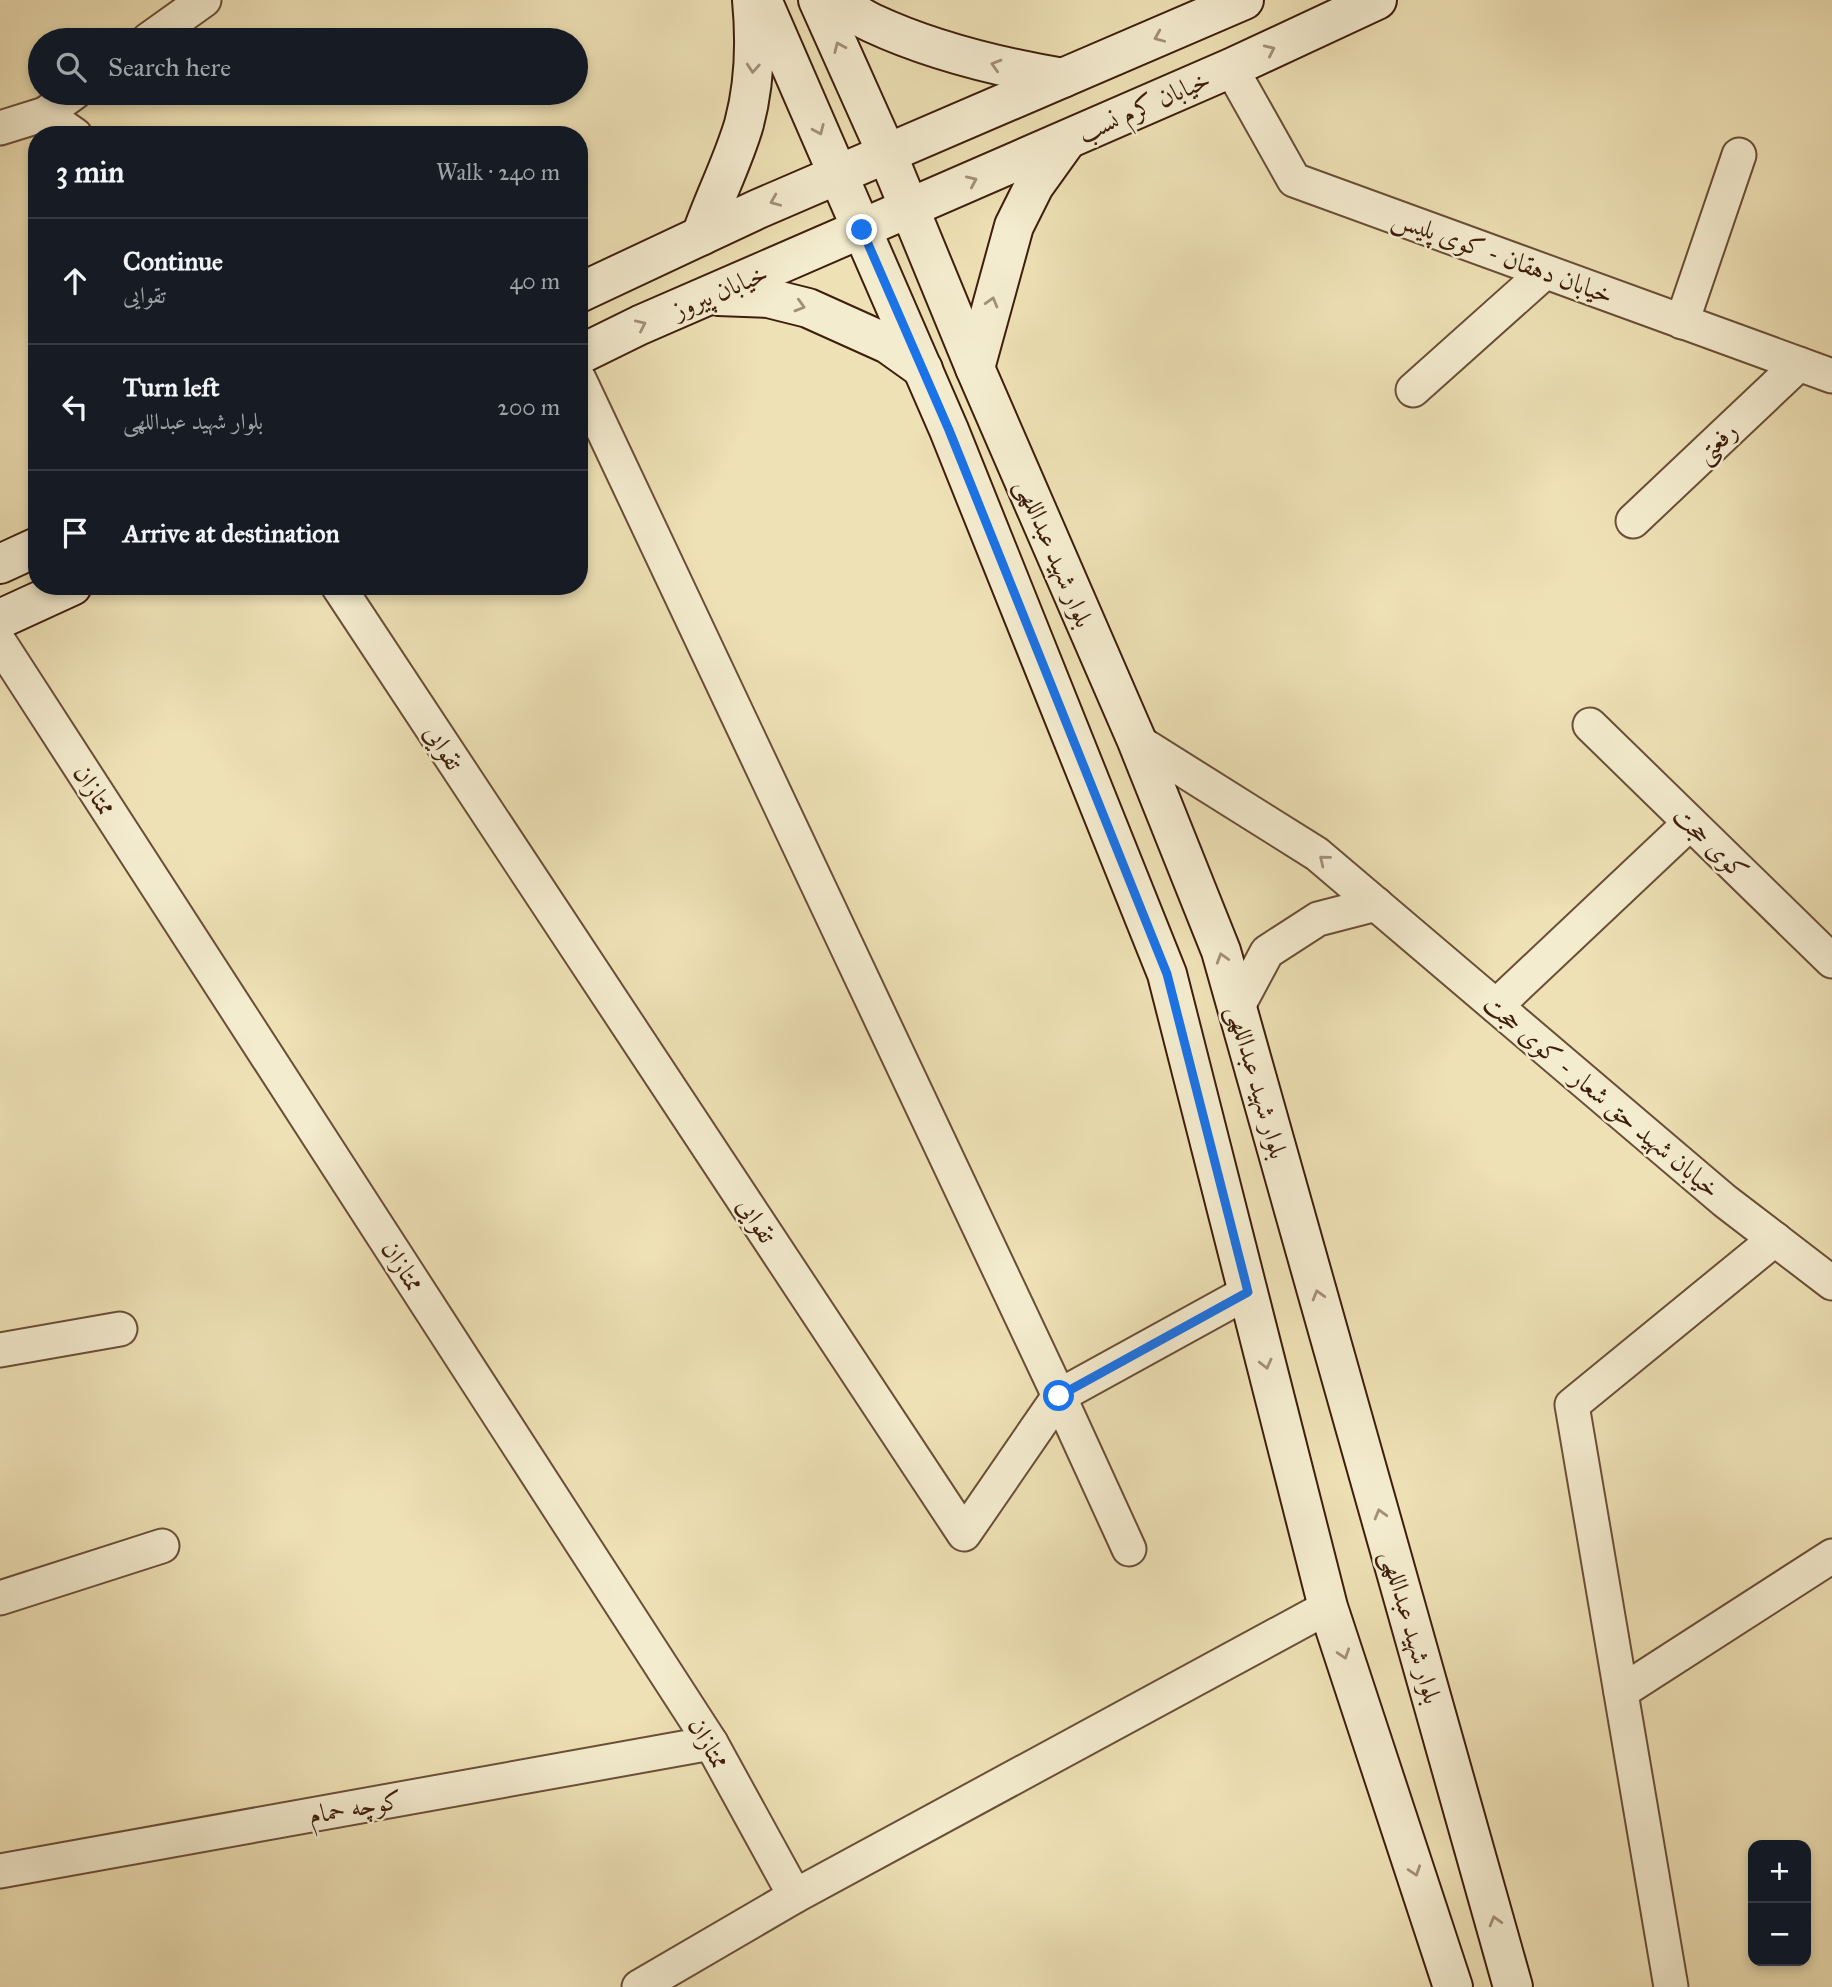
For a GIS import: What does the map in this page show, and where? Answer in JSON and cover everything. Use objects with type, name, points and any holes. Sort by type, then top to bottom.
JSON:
[{"type":"main road","points":[[701,236],[743,125],[753,76],[755,30],[752,0]]},
{"type":"main road","name":"بلوار شهید عبداللهی","points":[[762,0],[955,443],[1167,974],[1328,1607],[1453,1987]]},
{"type":"main road","name":"بلوار شهید عبداللهی","points":[[818,0],[887,154],[975,368],[1137,741],[1221,951],[1513,1987]]},
{"type":"main road","points":[[835,0],[869,21],[914,41],[1012,69],[1063,78]]},
{"type":"main road","points":[[588,289],[758,209],[1244,0]]},
{"type":"main road","name":"خیابان کرم نسب","points":[[862,230],[1231,68],[1377,0]]},
{"type":"main road","points":[[1203,18],[1231,68]]},
{"type":"main road","points":[[975,368],[1014,226],[1034,186],[1067,140]]},
{"type":"main road","name":"خیابان پیروز","points":[[588,351],[862,230]]},
{"type":"main road","points":[[709,296],[768,298],[808,308],[888,344],[923,369]]},
{"type":"main road","points":[[906,330],[913,317],[922,309],[938,306],[951,310]]},
{"type":"main road","points":[[0,564],[28,551]]},
{"type":"main road","points":[[0,619],[52,595]]},
{"type":"street","points":[[165,28],[204,0]]},
{"type":"street","name":"خیابان دهقان - کوی پلیس","points":[[1231,68],[1294,180],[1832,376]]},
{"type":"street","points":[[0,128],[45,114],[57,105]]},
{"type":"street","points":[[45,114],[62,126]]},
{"type":"street","points":[[1682,322],[1739,155]]},
{"type":"street","points":[[1413,390],[1545,272]]},
{"type":"street","name":"رفعتی","points":[[1633,521],[1799,364]]},
{"type":"street","points":[[588,398],[1129,1549]]},
{"type":"street","name":"تقوایی","points":[[344,595],[964,1534],[1059,1396],[1248,1292]]},
{"type":"street","name":"ممتازان","points":[[0,643],[711,1743],[795,1896]]},
{"type":"street","name":"کوی حجت","points":[[1590,724],[1832,961]]},
{"type":"street","name":"خیابان شهید حق شعار - کوی حجت","points":[[1137,741],[1317,854],[1726,1201],[1832,1281]]},
{"type":"street","points":[[1496,1006],[1690,823]]},
{"type":"street","points":[[1237,1008],[1267,952],[1318,919],[1376,904]]},
{"type":"street","points":[[1671,1987],[1572,1405],[1775,1239]]},
{"type":"street","points":[[0,1350],[120,1329]]},
{"type":"street","points":[[0,1598],[162,1546]]},
{"type":"street","points":[[1621,1692],[1832,1556]]},
{"type":"street","points":[[639,1987],[795,1896],[1328,1607]]},
{"type":"street","name":"کوچه حمام","points":[[0,1871],[711,1743]]},
{"type":"route","points":[[862,230],[949,430],[1167,974],[1248,1292],[1059,1396]]}]
